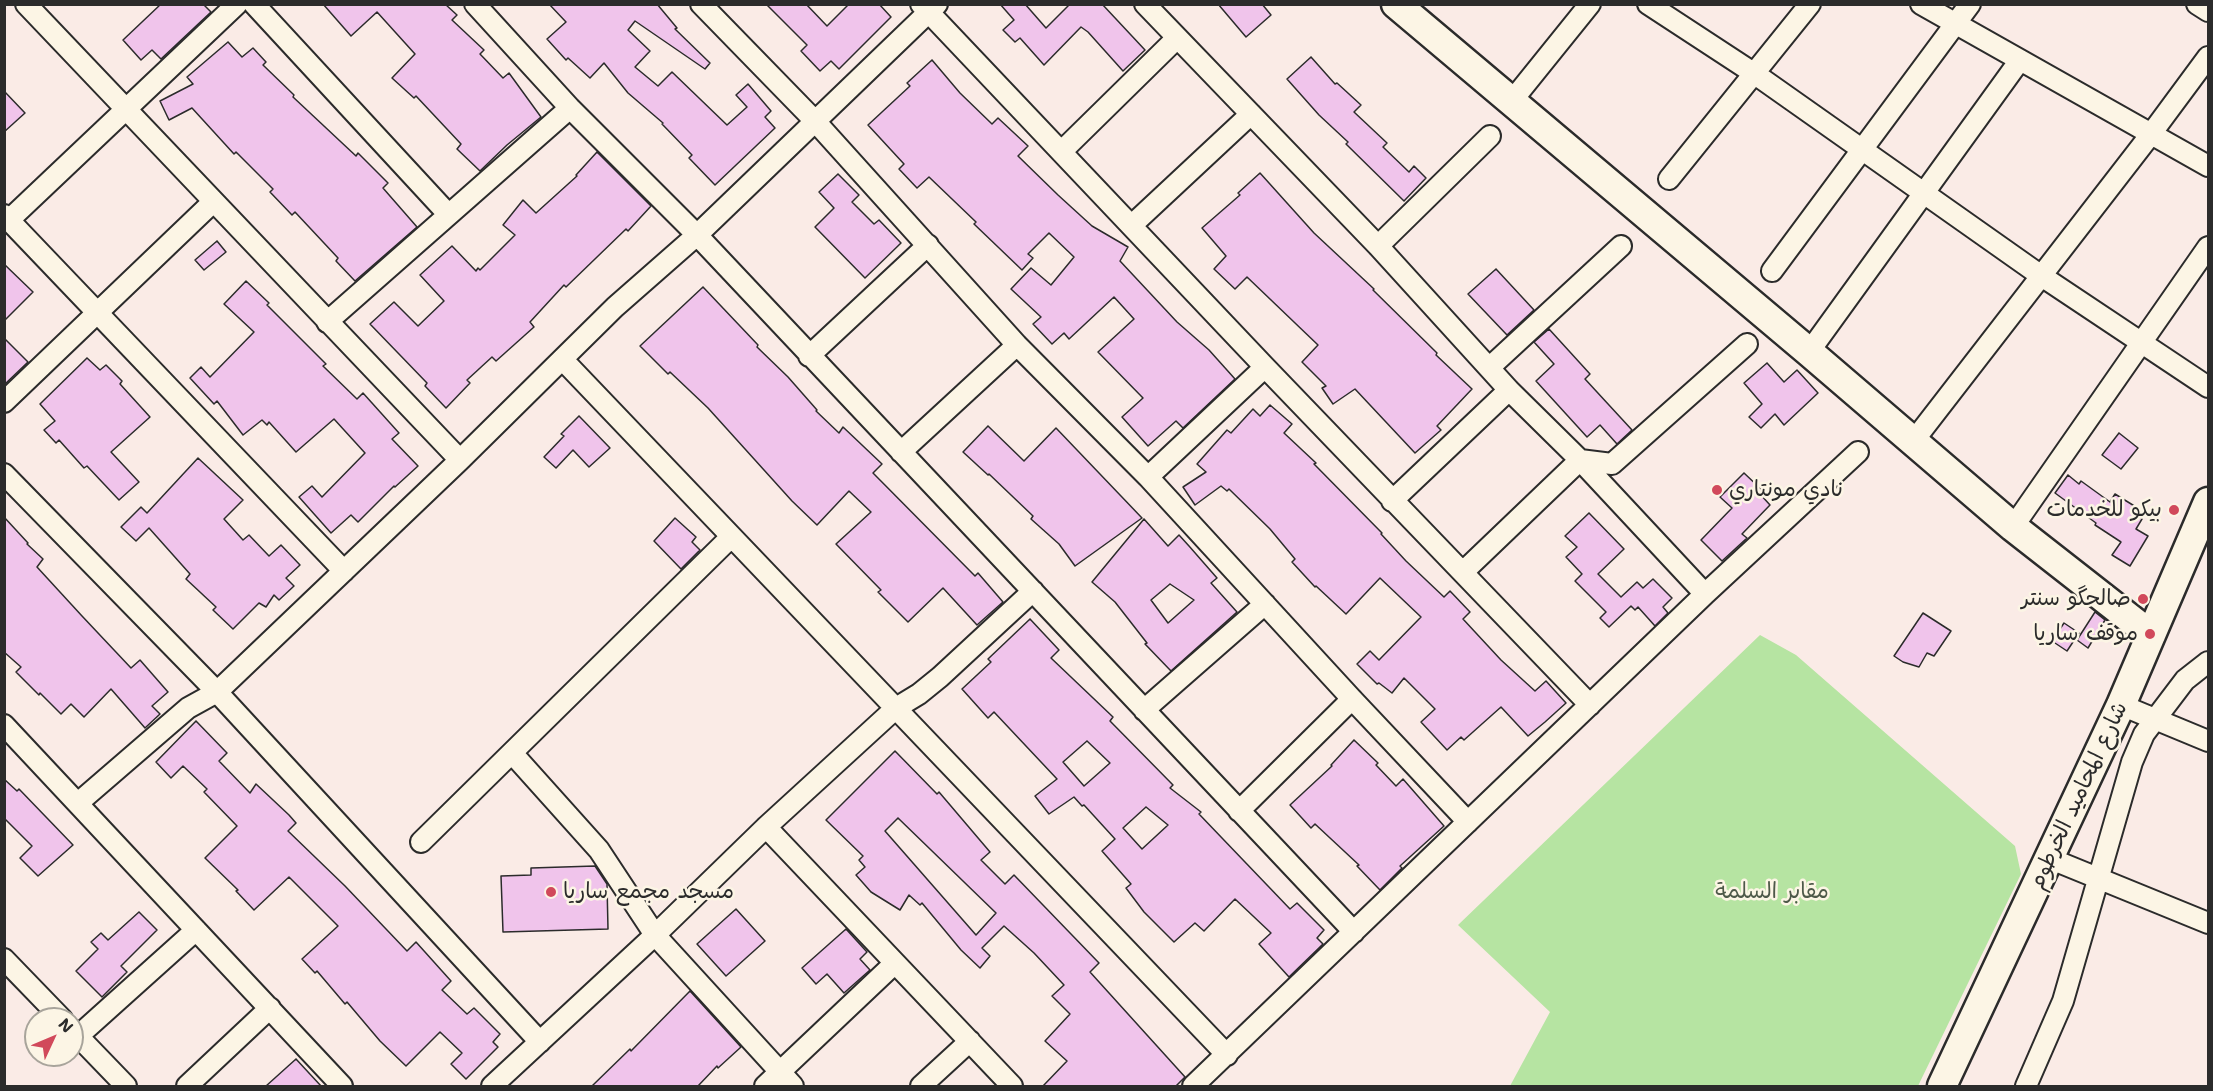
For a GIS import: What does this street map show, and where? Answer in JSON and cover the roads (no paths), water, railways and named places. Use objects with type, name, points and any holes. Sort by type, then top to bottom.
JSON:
[{"type":"street","points":[[26,4],[460,460]]},
{"type":"street","points":[[237,4],[127,109],[7,217],[344,571]]},
{"type":"street","points":[[254,4],[448,214]]},
{"type":"street","points":[[475,4],[570,108],[697,235],[1354,932]]},
{"type":"street","points":[[701,4],[814,120],[1017,345],[1148,477],[1468,822]]},
{"type":"street","points":[[1145,4],[1378,246],[1509,390],[1580,460],[1705,594]]},
{"type":"street","points":[[1396,4],[2013,527],[2151,635]]},
{"type":"street","points":[[1511,102],[1590,4]]},
{"type":"street","points":[[1648,4],[1755,74],[2040,275],[2208,387]]},
{"type":"street","points":[[1669,179],[1810,4]]},
{"type":"street","points":[[1921,4],[1954,25],[2208,166]]},
{"type":"street","points":[[1772,271],[1970,4]]},
{"type":"street","points":[[2198,4],[2208,11]]},
{"type":"street","points":[[78,803],[188,708],[217,692],[460,460],[615,307],[697,235],[929,7],[1265,367],[1590,705]]},
{"type":"street","points":[[1062,151],[1177,38]]},
{"type":"street","points":[[1912,442],[2208,57]]},
{"type":"street","points":[[1809,352],[2020,60]]},
{"type":"street","points":[[327,322],[570,108]]},
{"type":"street","points":[[1132,225],[1251,114]]},
{"type":"street","points":[[1378,246],[1490,136]]},
{"type":"street","points":[[4,402],[213,202]]},
{"type":"street","points":[[809,356],[928,245]]},
{"type":"street","points":[[1490,367],[1622,246]]},
{"type":"street","points":[[2013,527],[2208,247]]},
{"type":"street","points":[[1580,460],[1612,464],[1747,344]]},
{"type":"street","points":[[901,452],[1017,345]]},
{"type":"street","points":[[563,360],[1227,1055]]},
{"type":"street","points":[[1148,477],[1265,367]]},
{"type":"street","points":[[1392,501],[1509,390]]},
{"type":"street","points":[[1193,1086],[1705,594],[1858,452]]},
{"type":"street","points":[[1463,572],[1580,460]]},
{"type":"street","points":[[4,474],[217,692],[540,1042]]},
{"type":"street","name":"شارع المحاميد الخرطوم","points":[[1942,1086],[2051,859],[2207,511]]},
{"type":"street","points":[[421,842],[731,537]]},
{"type":"street","points":[[492,1086],[766,827],[896,708],[919,694],[1033,591]]},
{"type":"street","points":[[1144,710],[1265,604]]},
{"type":"street","points":[[2026,1086],[2063,1001],[2132,762],[2144,734],[2185,680],[2208,662]]},
{"type":"street","points":[[1239,811],[1352,699]]},
{"type":"street","points":[[2121,705],[2208,741]]},
{"type":"street","points":[[4,725],[342,1086]]},
{"type":"street","points":[[512,753],[599,850],[655,934],[786,1080]]},
{"type":"street","points":[[766,827],[1012,1086]]},
{"type":"street","points":[[2051,859],[2208,923]]},
{"type":"street","points":[[84,1025],[196,930]]},
{"type":"street","points":[[4,959],[50,1007]]},
{"type":"street","points":[[765,1086],[786,1080],[895,963]]},
{"type":"street","points":[[187,1086],[270,1008]]},
{"type":"street","points":[[921,1086],[970,1041]]},
{"type":"street","points":[[84,1042],[126,1086]]},
{"type":"place","name":"نادي مونتاري","points":[[1717,490]]},
{"type":"place","name":"بيكو للخدمات","points":[[2174,510]]},
{"type":"place","name":"صالحگو سنتر","points":[[2143,599]]},
{"type":"place","name":"موقف ساريا","points":[[2150,634]]},
{"type":"place","name":"مسجد مجمع ساريا","points":[[551,892]]},
{"type":"park label","name":"مقابر السلمة","points":[[1772,892]]}]
